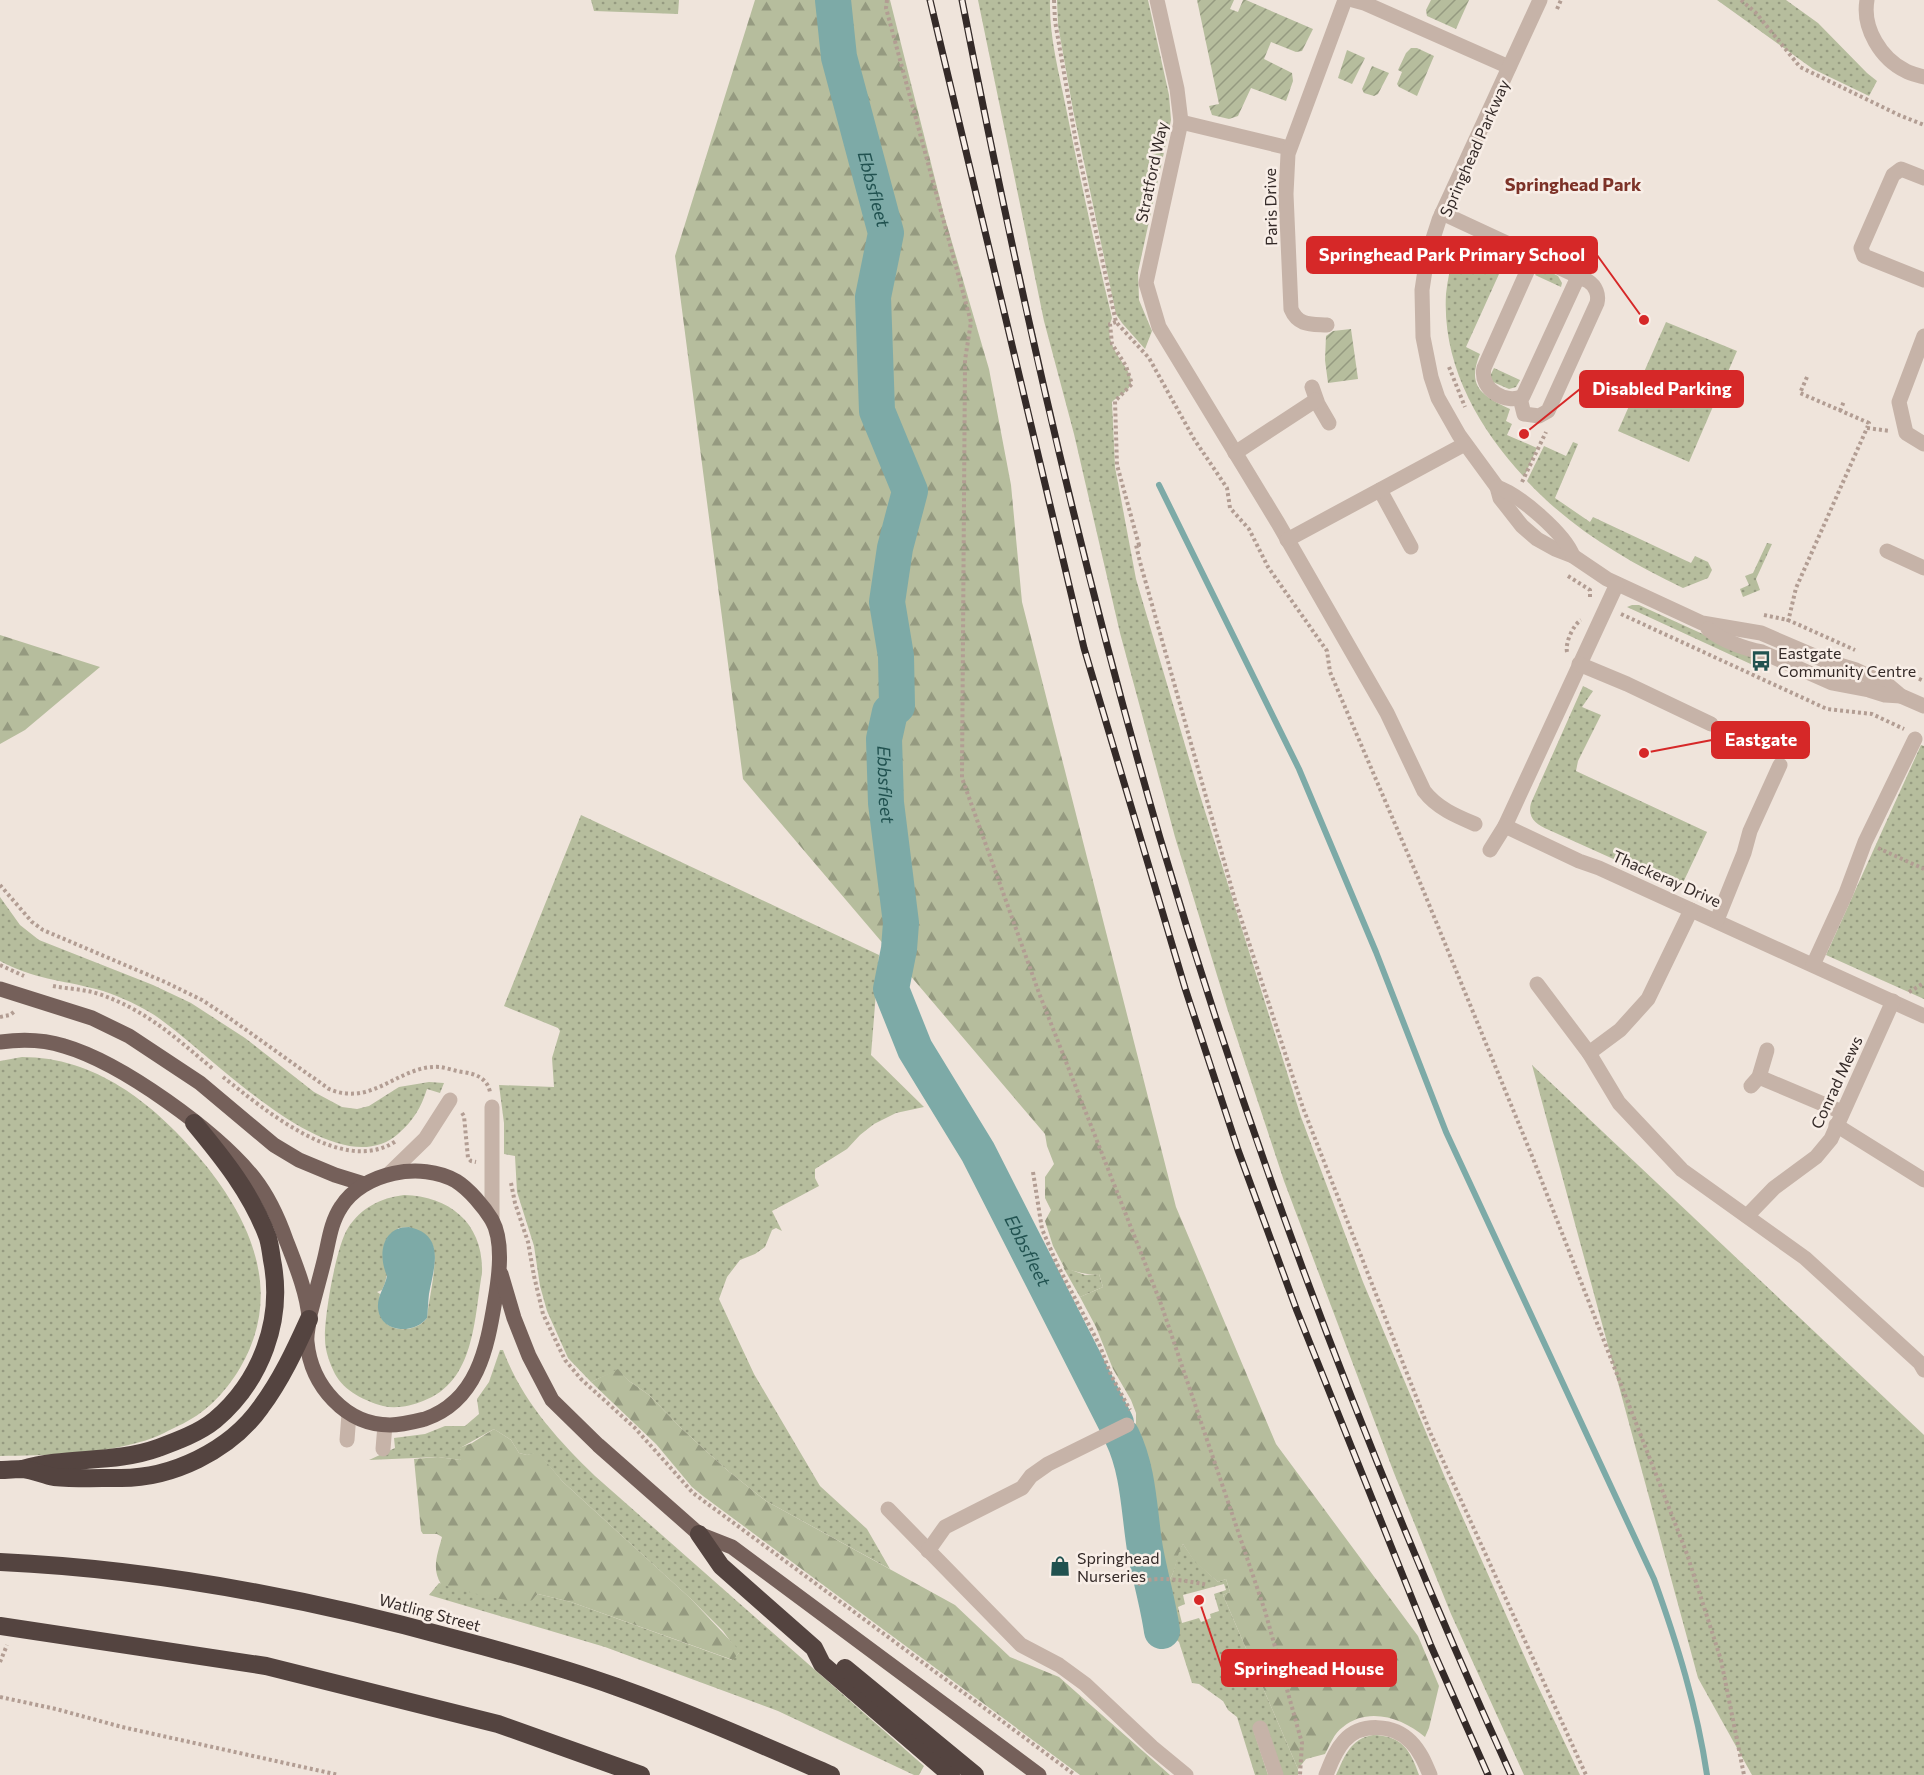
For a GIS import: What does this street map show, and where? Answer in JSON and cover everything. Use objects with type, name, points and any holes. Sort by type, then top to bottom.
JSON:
[{"type":"highway","points":[[0,1470],[23,1469],[43,1463],[99,1460],[133,1455],[157,1448],[194,1433],[214,1420],[234,1402],[248,1384],[263,1356],[272,1325],[276,1294],[268,1239],[243,1186],[194,1123]]},
{"type":"highway","points":[[23,1469],[54,1477],[122,1478],[161,1473],[194,1461],[236,1434],[260,1409],[281,1377],[309,1319]]},
{"type":"highway","points":[[699,1534],[721,1566],[814,1648],[830,1655],[975,1775]]},
{"type":"highway","name":"Watling Street","points":[[0,1562],[84,1568],[178,1580],[256,1592],[380,1618],[555,1666],[618,1687],[723,1727],[831,1775]]},
{"type":"highway","points":[[0,1626],[266,1666],[498,1724],[641,1775]]},
{"type":"highway","points":[[814,1648],[822,1664],[951,1775]]},
{"type":"main road","points":[[0,989],[92,1018],[129,1036],[200,1083],[274,1145],[299,1160],[364,1184]]},
{"type":"main road","points":[[0,1042],[24,1039],[45,1042],[65,1046],[104,1062],[148,1089],[227,1150],[255,1180],[281,1226],[300,1278],[309,1319]]},
{"type":"main road","points":[[500,1271],[483,1356],[474,1379],[454,1403],[432,1416],[412,1423],[385,1425],[364,1421],[349,1414],[326,1391],[316,1373],[307,1344],[309,1319],[336,1214],[343,1203],[364,1184],[390,1173],[415,1171],[456,1181],[469,1191],[492,1221],[497,1240],[500,1271],[514,1318],[529,1356],[552,1400],[598,1445],[699,1534],[732,1547],[1039,1775]]},
{"type":"street","name":"Stratford Way","points":[[1157,0],[1177,89],[1181,122],[1146,283],[1154,315],[1165,339],[1287,540],[1387,713],[1424,791],[1441,807],[1475,824]]},
{"type":"street","name":"Paris Drive","points":[[1327,325],[1302,323],[1291,309],[1286,194],[1287,162],[1289,148],[1345,0]]},
{"type":"street","points":[[1353,0],[1509,67]]},
{"type":"street","name":"Springhead Parkway","points":[[1540,0],[1432,239],[1423,280],[1421,314],[1428,367],[1438,398],[1465,444],[1497,487],[1500,498],[1522,526],[1555,549],[1573,556],[1617,584],[1702,623],[1761,633],[1888,685],[1901,696],[1924,706]]},
{"type":"street","points":[[1866,0],[1865,8],[1870,34],[1884,54],[1905,71],[1924,77]]},
{"type":"street","points":[[1181,122],[1289,148]]},
{"type":"street","points":[[1924,178],[1901,169],[1893,176],[1861,248],[1864,256],[1924,280]]},
{"type":"street","points":[[1442,213],[1592,284],[1598,298],[1549,409],[1539,417],[1528,416],[1522,412],[1520,398]]},
{"type":"street","points":[[1534,256],[1483,373],[1485,384],[1491,390],[1510,399],[1520,398],[1524,394],[1578,277]]},
{"type":"street","points":[[1924,336],[1899,402],[1906,433],[1924,444]]},
{"type":"street","points":[[1235,453],[1314,393],[1329,423]]},
{"type":"street","points":[[1287,540],[1465,444]]},
{"type":"street","points":[[1380,490],[1412,547]]},
{"type":"street","points":[[1887,551],[1924,568]]},
{"type":"street","points":[[1490,850],[1505,826],[1579,663],[1612,612],[1617,584]]},
{"type":"street","points":[[1579,663],[1711,724]]},
{"type":"street","points":[[1813,965],[1846,893],[1865,842],[1912,735]]},
{"type":"street","points":[[1717,920],[1744,853],[1750,831],[1780,765]]},
{"type":"street","name":"Thackeray Drive","points":[[1505,826],[1578,861],[1717,920],[1924,1016]]},
{"type":"street","points":[[1589,1053],[1620,1030],[1648,999],[1691,910]]},
{"type":"street","points":[[1537,984],[1589,1053],[1619,1103],[1682,1170],[1805,1258],[1923,1364]]},
{"type":"street","name":"Conrad Mews","points":[[1747,1216],[1774,1188],[1816,1157],[1831,1139],[1893,1001]]},
{"type":"street","points":[[1767,1050],[1755,1082],[1839,1119],[1924,1179]]},
{"type":"street","points":[[390,1173],[454,1105]]},
{"type":"street","points":[[492,1107],[492,1221]]},
{"type":"street","points":[[347,1440],[349,1414]]},
{"type":"street","points":[[383,1449],[385,1425]]},
{"type":"street","points":[[928,1551],[945,1527],[1023,1488],[1031,1476],[1048,1464],[1126,1425]]},
{"type":"street","points":[[888,1509],[1021,1645],[1059,1665],[1085,1684],[1152,1747],[1186,1775]]},
{"type":"street","points":[[1260,1728],[1276,1775]]},
{"type":"street","points":[[1326,1775],[1344,1740],[1357,1731],[1370,1728],[1391,1730],[1407,1738],[1420,1753],[1430,1775]]},
{"type":"path","points":[[887,0],[886,8],[971,322],[965,360],[962,778],[1040,993],[1172,1337],[1265,1611],[1302,1743],[1300,1775]]},
{"type":"path","points":[[1054,0],[1055,21],[1076,142],[1116,322],[1149,358],[1194,439],[1227,488],[1230,508],[1249,529],[1268,567],[1328,651],[1330,672],[1419,880],[1532,1156],[1687,1554],[1721,1660],[1744,1775]]},
{"type":"path","points":[[1553,16],[1561,0]]},
{"type":"path","points":[[1740,0],[1756,13],[1800,67],[1899,115],[1924,124]]},
{"type":"path","points":[[1116,322],[1110,324],[1111,342],[1126,366],[1132,384],[1115,401],[1117,465],[1139,546],[1136,545],[1140,562],[1238,911],[1303,1108],[1430,1431],[1586,1775]]},
{"type":"path","points":[[1448,364],[1468,413]]},
{"type":"path","points":[[1787,623],[1796,588],[1869,423],[1800,393],[1807,377]]},
{"type":"path","points":[[1840,411],[1844,401]]},
{"type":"path","points":[[1867,428],[1906,433]]},
{"type":"path","points":[[1515,480],[1520,484],[1526,477],[1547,429]]},
{"type":"path","points":[[1560,570],[1590,590],[1590,599],[1612,612],[1827,709],[1872,714],[1912,735]]},
{"type":"path","points":[[1763,614],[1861,653]]},
{"type":"path","points":[[1893,667],[1924,681]]},
{"type":"path","points":[[1865,842],[1924,869]]},
{"type":"path","points":[[0,885],[32,922],[43,930],[155,977],[202,1000],[329,1089],[339,1093],[363,1093],[420,1069],[442,1067],[474,1074],[484,1080],[489,1088],[492,1107]]},
{"type":"path","points":[[0,965],[27,978],[14,1013],[0,1017]]},
{"type":"path","points":[[46,984],[96,993],[145,1015],[166,1028],[252,1100],[316,1140],[341,1149],[375,1151],[388,1146],[404,1135]]},
{"type":"path","points":[[454,1105],[464,1115],[468,1159],[476,1162]]},
{"type":"path","points":[[1033,1172],[1041,1229],[1096,1337],[1111,1375],[1130,1408],[1130,1420],[1126,1425]]},
{"type":"path","points":[[511,1177],[515,1203],[528,1242],[543,1314],[565,1360],[581,1379],[635,1428],[693,1493],[1075,1775]]},
{"type":"path","points":[[1138,1585],[1142,1580],[1186,1580],[1208,1586]]},
{"type":"path","points":[[0,1697],[122,1727],[339,1775]]},
{"type":"green space","points":[[591,0],[679,0],[678,14],[594,11]]},
{"type":"green space","points":[[755,0],[890,0],[944,215],[989,369],[1011,485],[1022,602],[1176,1207],[1276,1444],[1418,1636],[1439,1686],[1425,1737],[1396,1720],[1374,1716],[1363,1717],[1340,1730],[1332,1739],[1325,1754],[1306,1759],[1298,1769],[1223,1595],[1230,1592],[1226,1579],[1218,1582],[1194,1561],[1183,1544],[1170,1579],[1144,1576],[1146,1574],[1122,1480],[1108,1443],[1132,1429],[1136,1423],[1136,1413],[1080,1297],[1103,1287],[1099,1274],[1086,1274],[1065,1269],[1053,1246],[1045,1221],[1051,1210],[1045,1198],[1045,1177],[1054,1164],[1045,1134],[743,779],[675,256]]},
{"type":"green space","points":[[978,0],[1050,0],[1051,27],[1058,68],[1112,318],[1109,329],[1110,340],[1131,380],[1129,388],[1112,402],[1115,467],[1136,579],[1198,789],[1301,1117],[1363,1282],[1446,1480],[1580,1775],[1524,1775],[1451,1614],[1394,1473],[1284,1181],[1227,1008],[1175,837],[1120,633],[1074,434],[1044,321]]},
{"type":"green space","points":[[1057,0],[1148,0],[1169,95],[1171,120],[1138,272],[1139,300],[1152,331],[1145,349],[1116,314],[1073,110],[1058,25]]},
{"type":"green space","points":[[1197,0],[1234,0],[1230,9],[1238,12],[1243,0],[1246,0],[1313,29],[1302,51],[1296,52],[1271,42],[1264,59],[1292,73],[1293,81],[1286,101],[1251,88],[1238,116],[1229,119],[1212,115],[1209,106],[1219,104]]},
{"type":"green space","points":[[1431,0],[1469,0],[1456,29],[1427,16],[1426,10]]},
{"type":"green space","points":[[1717,0],[1786,0],[1818,23],[1877,81],[1869,96],[1813,69]]},
{"type":"green space","points":[[1411,48],[1417,48],[1434,56],[1417,96],[1397,84],[1402,72],[1398,70]]},
{"type":"green space","points":[[1347,50],[1365,58],[1352,84],[1338,78]]},
{"type":"green space","points":[[1372,66],[1389,73],[1378,94],[1374,96],[1364,93],[1362,89]]},
{"type":"green space","points":[[1466,238],[1503,251],[1519,263],[1518,269],[1504,263],[1466,347],[1480,354],[1475,375],[1480,389],[1492,400],[1510,409],[1506,421],[1512,424],[1507,435],[1537,448],[1524,477],[1507,458],[1478,416],[1466,393],[1450,346],[1446,320],[1447,287],[1457,239]]},
{"type":"green space","points":[[1545,269],[1558,276],[1562,283],[1561,287],[1535,275],[1539,270]]},
{"type":"green space","points":[[1666,322],[1737,351],[1689,462],[1618,431]]},
{"type":"green space","points":[[1351,329],[1358,379],[1328,383],[1325,360],[1326,336],[1333,331]]},
{"type":"green space","points":[[1494,368],[1520,380],[1516,387],[1509,389],[1493,382],[1490,376]]},
{"type":"green space","points":[[1573,442],[1578,444],[1555,498],[1590,522],[1593,517],[1691,563],[1695,556],[1708,562],[1712,570],[1708,578],[1683,588],[1640,566],[1581,529],[1527,481],[1544,446],[1566,456]]},
{"type":"green space","points":[[1767,543],[1772,544],[1756,579],[1760,590],[1743,597],[1740,589],[1749,585],[1745,576],[1753,573]]},
{"type":"green space","points":[[1639,605],[1751,656],[1759,656],[1755,666],[1627,607]]},
{"type":"green space","points":[[0,635],[100,667],[25,730],[0,744]]},
{"type":"green space","points":[[1583,686],[1593,691],[1582,707],[1601,715],[1578,761],[1576,771],[1707,832],[1680,889],[1544,828],[1530,813],[1531,803]]},
{"type":"green space","points":[[1921,745],[1924,746],[1924,999],[1826,955]]},
{"type":"green space","points":[[581,815],[879,955],[871,1055],[924,1107],[896,1113],[874,1124],[847,1149],[815,1169],[815,1178],[819,1186],[772,1211],[782,1231],[776,1228],[772,1230],[765,1247],[740,1260],[727,1277],[719,1299],[754,1374],[820,1486],[867,1529],[890,1569],[766,1501],[727,1470],[649,1395],[618,1370],[591,1382],[568,1358],[547,1311],[540,1286],[534,1246],[517,1192],[515,1156],[504,1154],[504,1123],[499,1085],[554,1087],[552,1058],[560,1031],[558,1028],[504,1006]]},
{"type":"green space","points":[[0,897],[20,925],[39,940],[153,985],[191,1003],[245,1038],[314,1092],[342,1107],[357,1109],[369,1106],[399,1087],[429,1082],[444,1083],[440,1093],[427,1089],[416,1114],[408,1124],[398,1134],[371,1146],[339,1144],[305,1129],[270,1107],[145,1009],[103,991],[36,975],[0,961]]},
{"type":"green space","points":[[22,1057],[49,1059],[98,1074],[142,1101],[162,1118],[217,1180],[246,1230],[255,1256],[260,1284],[260,1311],[253,1340],[240,1368],[228,1386],[206,1409],[188,1421],[145,1441],[88,1452],[0,1456],[0,1061]]},
{"type":"green space","points":[[1532,1065],[1924,1435],[1924,1775],[1752,1775],[1698,1678]]},
{"type":"green space","points":[[395,1196],[421,1197],[436,1201],[461,1216],[477,1240],[482,1273],[474,1329],[462,1364],[453,1379],[440,1392],[423,1401],[408,1406],[393,1407],[369,1401],[339,1380],[331,1366],[325,1339],[326,1315],[332,1282],[339,1250],[348,1228],[372,1205]],"holes":[[[409,1227],[425,1235],[433,1245],[434,1265],[427,1318],[417,1326],[404,1329],[391,1326],[381,1317],[380,1294],[377,1292],[382,1290],[385,1283],[398,1228]]]},
{"type":"green space","points":[[1063,1267],[1085,1275],[1099,1274],[1103,1287],[1080,1297]]},
{"type":"green space","points":[[500,1350],[503,1350],[530,1403],[581,1462],[924,1766],[919,1775],[914,1775],[778,1711],[605,1647],[429,1595],[439,1583],[525,1601],[531,1600],[538,1594],[571,1602],[732,1660],[739,1653],[723,1631],[690,1598],[563,1482],[538,1453],[527,1455],[519,1453],[511,1440],[494,1429],[460,1448],[462,1458],[460,1460],[438,1457],[369,1460],[395,1448],[394,1438],[425,1434],[445,1426],[465,1426],[479,1414],[477,1399],[489,1382]]},
{"type":"green space","points":[[618,1369],[629,1381],[649,1395],[727,1470],[766,1501],[955,1605],[1010,1657],[1059,1677],[1170,1775],[1080,1775],[692,1487],[656,1444],[591,1382]]},
{"type":"green space","points":[[494,1429],[511,1440],[519,1453],[527,1455],[538,1452],[563,1482],[690,1598],[739,1650],[733,1660],[571,1602],[538,1594],[531,1601],[514,1601],[441,1584],[436,1566],[442,1537],[437,1534],[423,1534],[421,1531],[414,1459],[438,1457],[460,1460],[459,1448],[472,1443]]},
{"type":"green space","points":[[1183,1544],[1194,1560],[1218,1582],[1226,1579],[1230,1592],[1223,1595],[1298,1769],[1298,1775],[1282,1775],[1254,1732],[1268,1775],[1255,1775],[1237,1717],[1228,1710],[1223,1701],[1199,1684],[1192,1683],[1179,1642],[1173,1637],[1158,1638],[1157,1635],[1172,1633],[1170,1579]],"holes":[[[1224,1584],[1226,1590],[1214,1594],[1219,1611],[1210,1614],[1211,1618],[1201,1622],[1199,1618],[1182,1623],[1178,1607],[1185,1604],[1183,1595]]]},
{"type":"green space","points":[[1170,1581],[1177,1632],[1150,1636],[1149,1625],[1144,1624],[1146,1582]]},
{"type":"green space","points":[[1373,1735],[1391,1738],[1404,1746],[1419,1775],[1336,1775],[1349,1749],[1359,1740]]},
{"type":"water","points":[[409,1227],[421,1231],[428,1237],[433,1245],[435,1263],[427,1318],[414,1327],[398,1329],[385,1322],[378,1308],[387,1276],[383,1252],[387,1237],[392,1232]]},
{"type":"waterway","name":"Ebbsfleet","points":[[833,0],[839,57],[886,233],[873,297],[877,411],[910,491],[895,548],[887,602],[896,656],[897,706],[890,712],[884,739],[886,803],[901,923],[899,949],[891,989],[915,1049],[978,1152],[1116,1423]]},
{"type":"waterway","points":[[1159,485],[1299,769],[1376,952],[1446,1132],[1654,1579],[1685,1676],[1698,1725],[1707,1775]]},
{"type":"waterway","name":"Ebbsfleet","points":[[1122,1436],[1135,1477],[1145,1549],[1162,1631]]},
{"type":"railway","points":[[930,0],[1084,648],[1185,988],[1238,1150],[1297,1311],[1431,1646],[1488,1775]]},
{"type":"railway","points":[[962,0],[1005,211],[1077,526],[1131,734],[1196,958],[1276,1195],[1364,1429],[1460,1661],[1511,1775]]},
{"type":"place","name":"Springhead Park Primary School","points":[[1644,320]]},
{"type":"place","name":"Disabled Parking","points":[[1524,434]]},
{"type":"place","name":"Eastgate Community Centre","points":[[1761,661]]},
{"type":"place","name":"Eastgate","points":[[1644,753]]},
{"type":"place","name":"Springhead Nurseries","points":[[1060,1566]]},
{"type":"place","name":"Springhead House","points":[[1199,1600]]},
{"type":"district","name":"Springhead Park","points":[[1573,184]]}]
